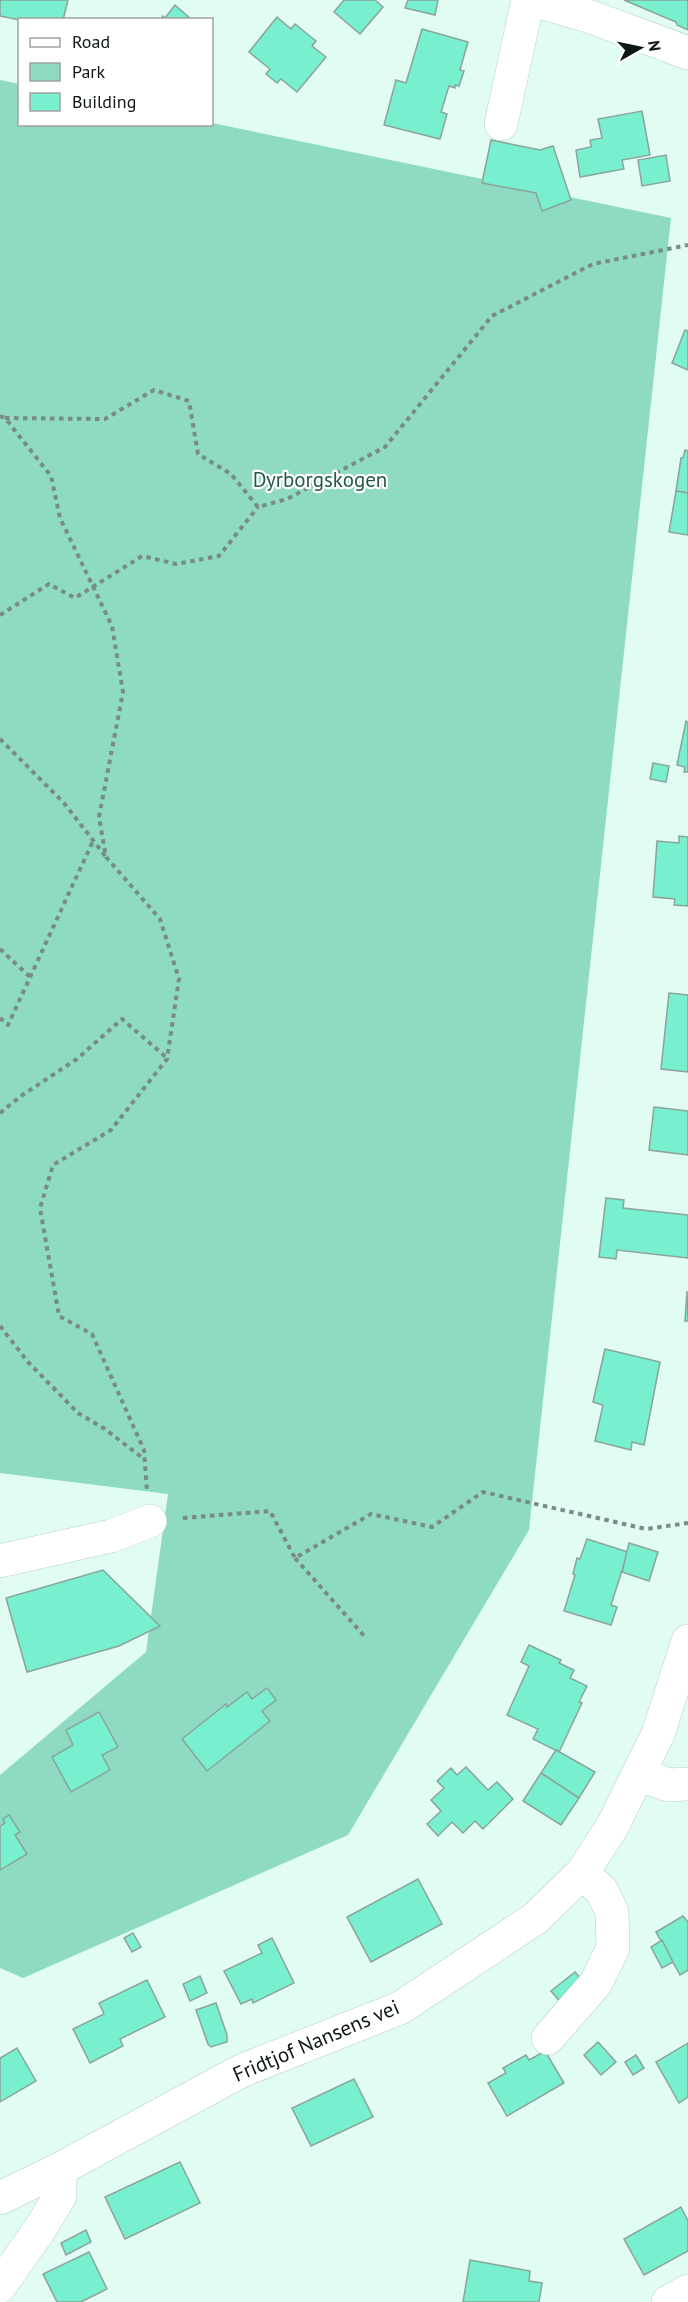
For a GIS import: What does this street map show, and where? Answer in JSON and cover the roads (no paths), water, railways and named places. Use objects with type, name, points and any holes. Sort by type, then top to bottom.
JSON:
[{"type":"street","points":[[501,124],[530,0],[591,17],[688,52]]},
{"type":"street","points":[[0,1561],[111,1536],[150,1521]]},
{"type":"street","name":"Fridtjof Nansens vei","points":[[0,2198],[60,2169],[241,2071],[400,2007],[536,1918],[582,1873],[612,1827],[658,1734],[688,1641]]},
{"type":"street","points":[[639,1775],[669,1785],[688,1784]]},
{"type":"street","points":[[548,2038],[597,1983],[612,1947],[612,1912],[602,1891],[582,1873]]},
{"type":"street","points":[[0,2286],[60,2196],[60,2169]]},
{"type":"street","points":[[668,2302],[688,2291]]},
{"type":"park label","name":"Dyrborgskogen","points":[[320,480]]}]
